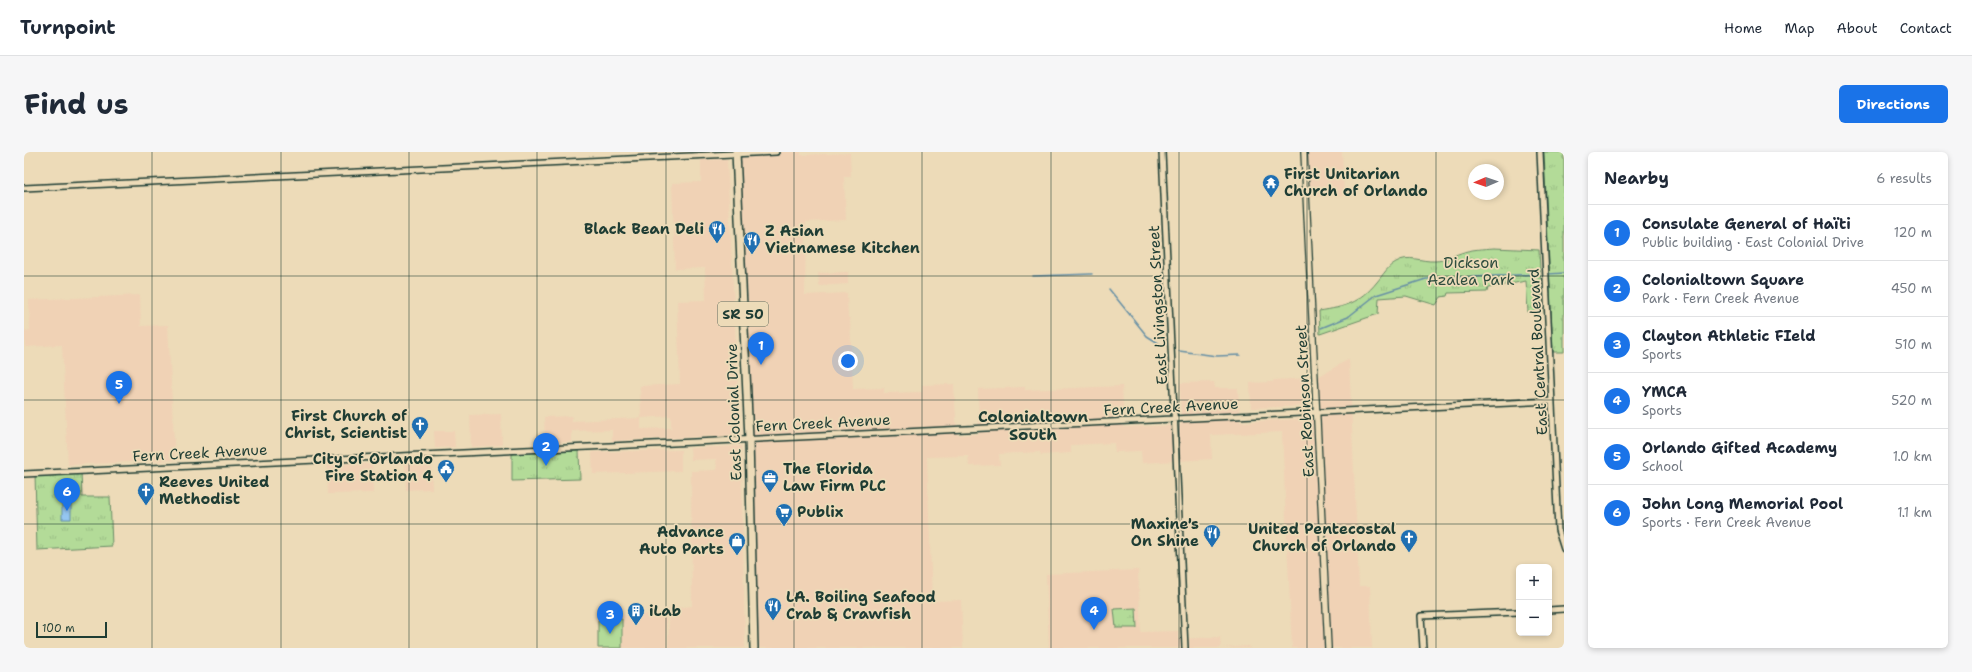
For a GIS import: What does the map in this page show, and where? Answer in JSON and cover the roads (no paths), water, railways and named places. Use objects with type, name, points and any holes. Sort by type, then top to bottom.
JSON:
[{"type":"highway","name":"East Colonial Drive","points":[[736,153],[749,439],[754,648]]},
{"type":"main road","name":"East Robinson Street","points":[[1304,152],[1328,648]]},
{"type":"street","points":[[24,188],[776,152]]},
{"type":"street","name":"East Livingston Street","points":[[1162,152],[1185,648]]},
{"type":"street","name":"East Central Boulevard","points":[[1540,152],[1558,530],[1561,545],[1564,549]]},
{"type":"street","name":"Fern Creek Avenue","points":[[24,474],[1551,401]]},
{"type":"street","points":[[1552,610],[1564,609]]},
{"type":"street","points":[[1423,648],[1421,616],[1516,612]]},
{"type":"water","points":[[62,503],[71,503],[71,519],[62,519]]},
{"type":"waterway","points":[[1549,274],[1564,273]]},
{"type":"waterway","points":[[1033,276],[1092,274]]},
{"type":"waterway","points":[[1321,328],[1348,317],[1376,295],[1426,279],[1539,274]]},
{"type":"waterway","points":[[1109,289],[1147,336],[1163,346]]},
{"type":"waterway","points":[[1179,351],[1217,356],[1240,355]]},
{"type":"place","name":"First Unitarian Church of Orlando","points":[[1271,198]]},
{"type":"place","name":"Black Bean Deli","points":[[717,244]]},
{"type":"place","name":"Z Asian Vietnamese Kitchen","points":[[752,255]]},
{"type":"place","name":"Consulate General of Haïti","points":[[761,365]]},
{"type":"place","name":"Orlando Gifted Academy","points":[[119,404]]},
{"type":"place","name":"First Church of Christ, Scientist","points":[[420,440]]},
{"type":"place","name":"Colonialtown Square","points":[[546,466]]},
{"type":"place","name":"City of Orlando Fire Station 4","points":[[446,483]]},
{"type":"place","name":"The Florida Law Firm PLC","points":[[770,493]]},
{"type":"place","name":"Reeves United Methodist","points":[[146,506]]},
{"type":"place","name":"John Long Memorial Pool","points":[[67,511]]},
{"type":"place","name":"Publix","points":[[784,527]]},
{"type":"place","name":"Maxine's On Shine","points":[[1212,548]]},
{"type":"place","name":"United Pentecostal Church of Orlando","points":[[1409,553]]},
{"type":"place","name":"Advance Auto Parts","points":[[737,556]]},
{"type":"place","name":"LA. Boiling Seafood Crab & Crawfish","points":[[773,621]]},
{"type":"place","name":"iLab","points":[[636,626]]},
{"type":"place","name":"YMCA","points":[[1094,630]]},
{"type":"place","name":"Clayton Athletic FIeld","points":[[610,634]]},
{"type":"district","name":"Colonialtown South","points":[[1033,425]]},
{"type":"park label","name":"Dickson Azalea Park","points":[[1471,272]]}]
